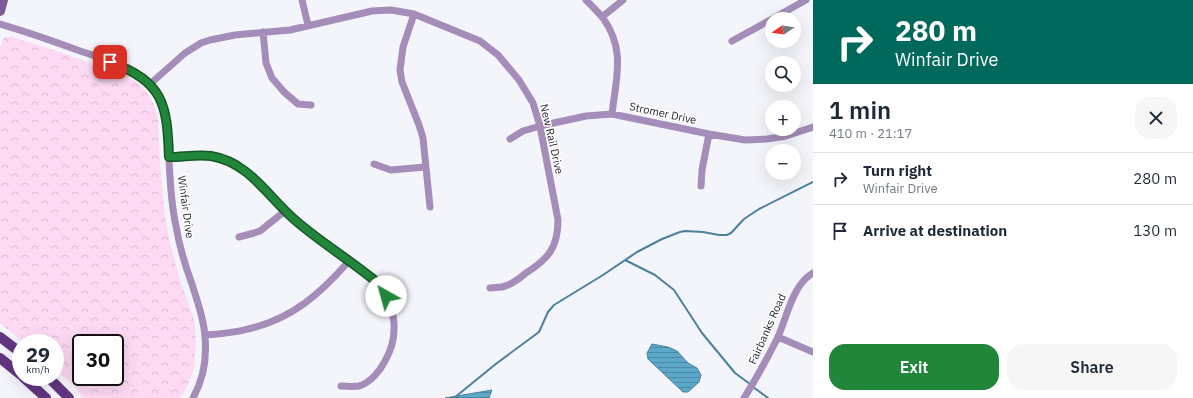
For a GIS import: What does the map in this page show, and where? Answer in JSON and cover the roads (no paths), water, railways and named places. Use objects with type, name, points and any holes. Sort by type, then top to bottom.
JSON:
[{"type":"main road","points":[[0,11],[3,0]]},
{"type":"main road","points":[[0,337],[12,346]]},
{"type":"main road","points":[[0,358],[12,368]]},
{"type":"main road","points":[[33,386],[46,398]]},
{"type":"main road","points":[[57,386],[69,398]]},
{"type":"street","points":[[302,0],[308,25]]},
{"type":"street","points":[[586,0],[602,17],[613,37],[618,57],[618,76],[612,114]]},
{"type":"street","points":[[602,17],[623,0]]},
{"type":"street","points":[[785,12],[806,0]]},
{"type":"street","name":"New Rail Drive","points":[[150,84],[185,52],[202,43],[219,37],[290,30],[372,12],[391,10],[414,14],[480,40],[508,67],[527,91],[533,103],[540,126],[558,220],[554,244],[548,255],[538,265],[504,287],[490,288]]},
{"type":"street","points":[[414,14],[403,47],[400,70],[402,82],[420,125],[423,138],[430,207]]},
{"type":"street","points":[[732,41],[765,23]]},
{"type":"street","name":"Winfair Drive","points":[[0,24],[44,38],[121,66],[136,73],[150,84],[158,95],[165,112],[172,199],[176,226],[185,264],[201,314],[205,335],[206,355],[204,368],[199,385],[192,398]]},
{"type":"street","points":[[263,32],[266,63],[272,78],[284,92],[298,104],[311,105]]},
{"type":"street","name":"Stromer Drive","points":[[510,139],[523,131],[540,126],[586,116],[612,114],[745,140],[786,136],[813,128]]},
{"type":"street","points":[[701,186],[702,170],[709,134]]},
{"type":"street","points":[[169,157],[210,156],[231,162],[243,169],[295,220],[378,284],[386,296],[392,310],[395,331],[390,352],[379,371],[369,380],[360,386],[341,386]]},
{"type":"street","points":[[374,164],[391,170],[426,167]]},
{"type":"street","points":[[239,237],[260,231],[285,211]]},
{"type":"street","points":[[205,335],[248,329],[271,322],[287,314],[317,294],[333,280],[349,261]]},
{"type":"street","name":"Fairbanks Road","points":[[744,398],[778,336],[802,281],[813,273]]},
{"type":"street","points":[[778,336],[813,352]]},
{"type":"water","points":[[652,344],[668,347],[677,351],[688,363],[697,368],[701,375],[699,382],[688,392],[683,392],[648,359],[647,353]]},
{"type":"water","points":[[492,390],[489,398],[445,398]]},
{"type":"waterway","points":[[454,398],[497,363],[539,332],[548,312],[554,305],[637,252],[662,239],[685,231],[727,235],[731,233],[744,219],[759,209],[813,182]]},
{"type":"waterway","points":[[625,260],[655,275],[674,290],[702,333],[735,373],[750,384]]},
{"type":"waterway","points":[[753,387],[768,398]]}]
